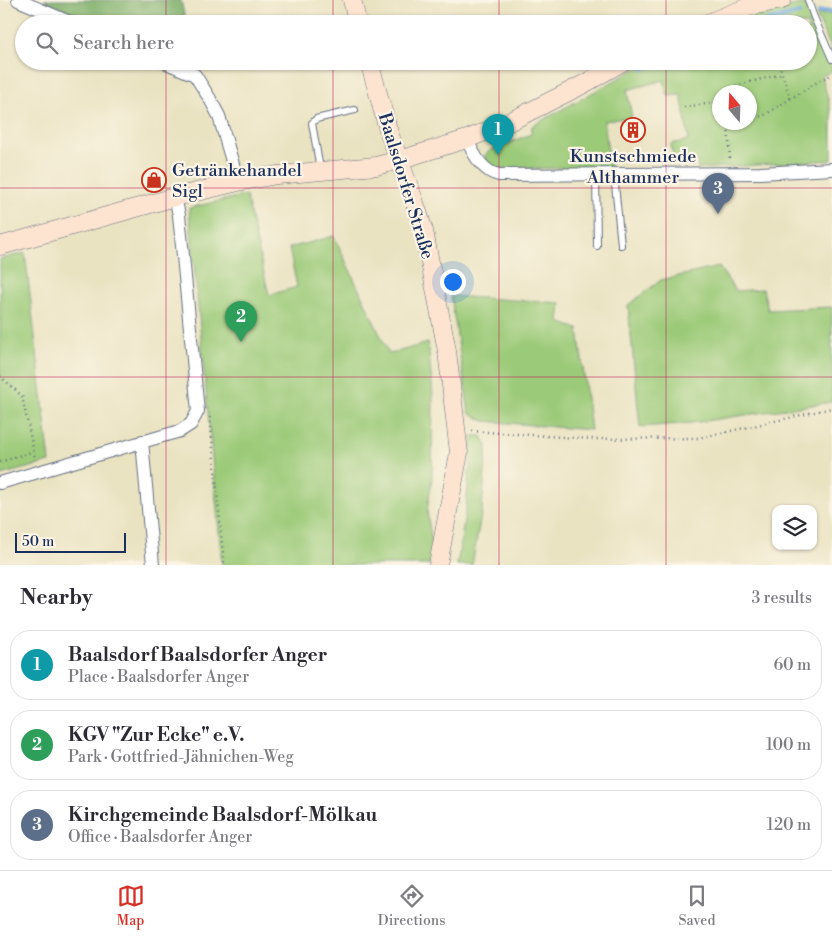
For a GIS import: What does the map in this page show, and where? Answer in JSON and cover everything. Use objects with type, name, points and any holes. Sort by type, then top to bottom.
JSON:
[{"type":"street","points":[[18,0],[53,15]]},
{"type":"street","points":[[352,0],[356,15]]},
{"type":"street","points":[[728,15],[752,6],[782,0]]},
{"type":"street","points":[[183,70],[195,75],[219,116],[238,182]]},
{"type":"street","name":"Baalsdorfer Straße","points":[[372,70],[399,160],[414,197],[426,239],[461,430],[459,453],[452,481],[438,565]]},
{"type":"street","points":[[0,246],[175,197],[238,182],[277,175],[376,166],[399,160],[467,139],[533,111],[608,70]]},
{"type":"street","points":[[467,139],[484,166],[489,171],[499,175],[760,173],[832,169]]},
{"type":"street","points":[[0,483],[180,431],[191,424],[198,411],[180,215],[175,197]]},
{"type":"street","points":[[142,441],[153,565]]},
{"type":"lane","points":[[808,0],[813,15]]},
{"type":"lane","points":[[817,24],[832,60]]},
{"type":"lane","points":[[321,171],[312,123],[316,119],[355,110]]},
{"type":"lane","points":[[596,174],[597,246]]},
{"type":"lane","points":[[614,174],[621,245]]},
{"type":"path","points":[[781,70],[790,99]]},
{"type":"path","points":[[738,85],[782,74]]},
{"type":"path","points":[[757,117],[762,116],[822,79],[832,75]]},
{"type":"path","points":[[684,107],[712,103]]},
{"type":"path","points":[[728,130],[730,159]]},
{"type":"path","points":[[0,376],[22,396],[38,472]]},
{"type":"path","points":[[461,430],[591,439],[698,438],[832,408]]},
{"type":"path","points":[[0,462],[34,451]]},
{"type":"green space","points":[[44,0],[181,0],[184,15],[74,15]]},
{"type":"green space","points":[[801,4],[806,6],[810,15],[755,15]]},
{"type":"green space","points":[[832,14],[832,50],[817,15]]},
{"type":"green space","points":[[817,33],[832,69],[832,71],[822,76],[832,115],[832,160],[698,169],[697,160],[673,161],[671,144],[689,140],[681,95],[668,96],[664,80],[627,90],[632,117],[604,121],[610,167],[498,169],[488,165],[485,155],[489,151],[531,134],[532,126],[634,70],[817,70]]},
{"type":"green space","points":[[246,195],[269,295],[297,287],[289,248],[334,236],[389,354],[428,343],[433,396],[432,478],[427,511],[433,550],[429,565],[222,565],[189,208]]},
{"type":"green space","points":[[25,253],[50,462],[0,475],[0,259]]},
{"type":"green space","points":[[719,267],[736,291],[763,289],[768,310],[832,307],[832,402],[692,423],[640,427],[628,305],[661,280]]},
{"type":"green space","points":[[451,296],[561,303],[559,322],[578,329],[591,430],[484,421],[469,413]]},
{"type":"green space","points":[[472,436],[482,436],[487,446],[482,510],[472,565],[457,565],[466,508]]},
{"type":"waterway","points":[[819,12],[832,11]]},
{"type":"waterway","points":[[791,15],[800,13]]},
{"type":"place","name":"Kunstschmiede Althammer","points":[[633,130]]},
{"type":"place","name":"Baalsdorf Baalsdorfer Anger","points":[[498,155]]},
{"type":"place","name":"Getränkehandel Sigl","points":[[154,180]]},
{"type":"place","name":"Kirchgemeinde Baalsdorf-Mölkau","points":[[718,214]]},
{"type":"place","name":"KGV \"Zur Ecke\" e.V.","points":[[241,342]]}]
